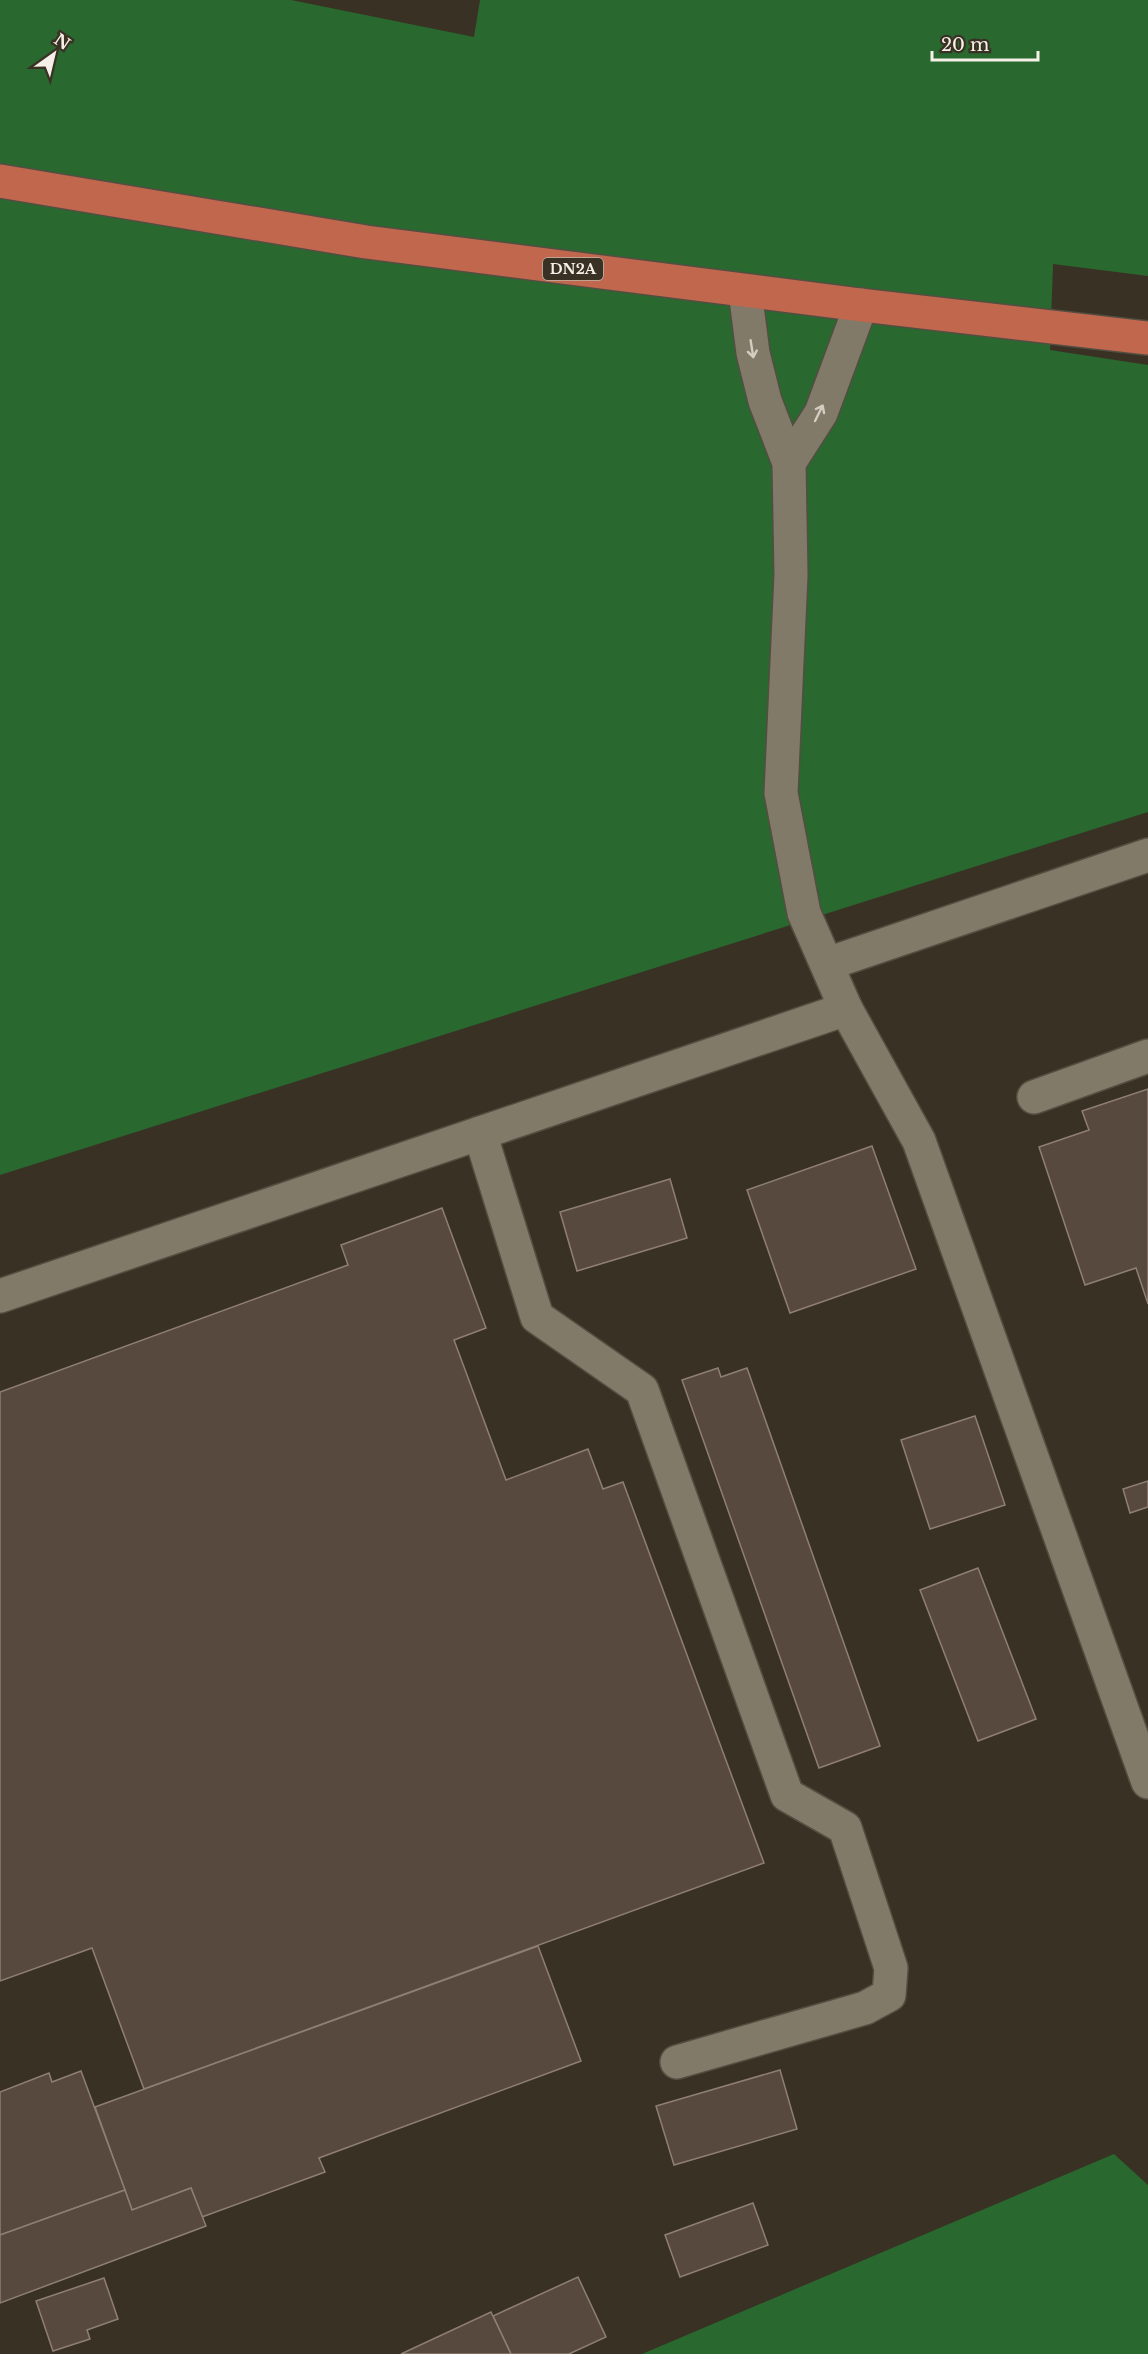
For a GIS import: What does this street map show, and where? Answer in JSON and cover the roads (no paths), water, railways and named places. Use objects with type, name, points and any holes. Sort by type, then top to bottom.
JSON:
[{"type":"highway","name":"DN2A","points":[[0,181],[366,242],[745,291],[1148,338]]},
{"type":"lane","points":[[745,291],[753,353],[765,401],[789,463],[791,575],[781,793],[804,913],[846,1008],[919,1141],[1148,1782]]},
{"type":"lane","points":[[789,463],[821,413],[861,305]]},
{"type":"lane","points":[[827,964],[1148,855]]},
{"type":"lane","points":[[0,1296],[846,1008]]},
{"type":"lane","points":[[1034,1097],[1148,1056]]},
{"type":"lane","points":[[480,1133],[537,1317],[642,1390],[787,1795],[845,1828],[891,1968],[889,1995],[865,2008],[677,2062]]}]
